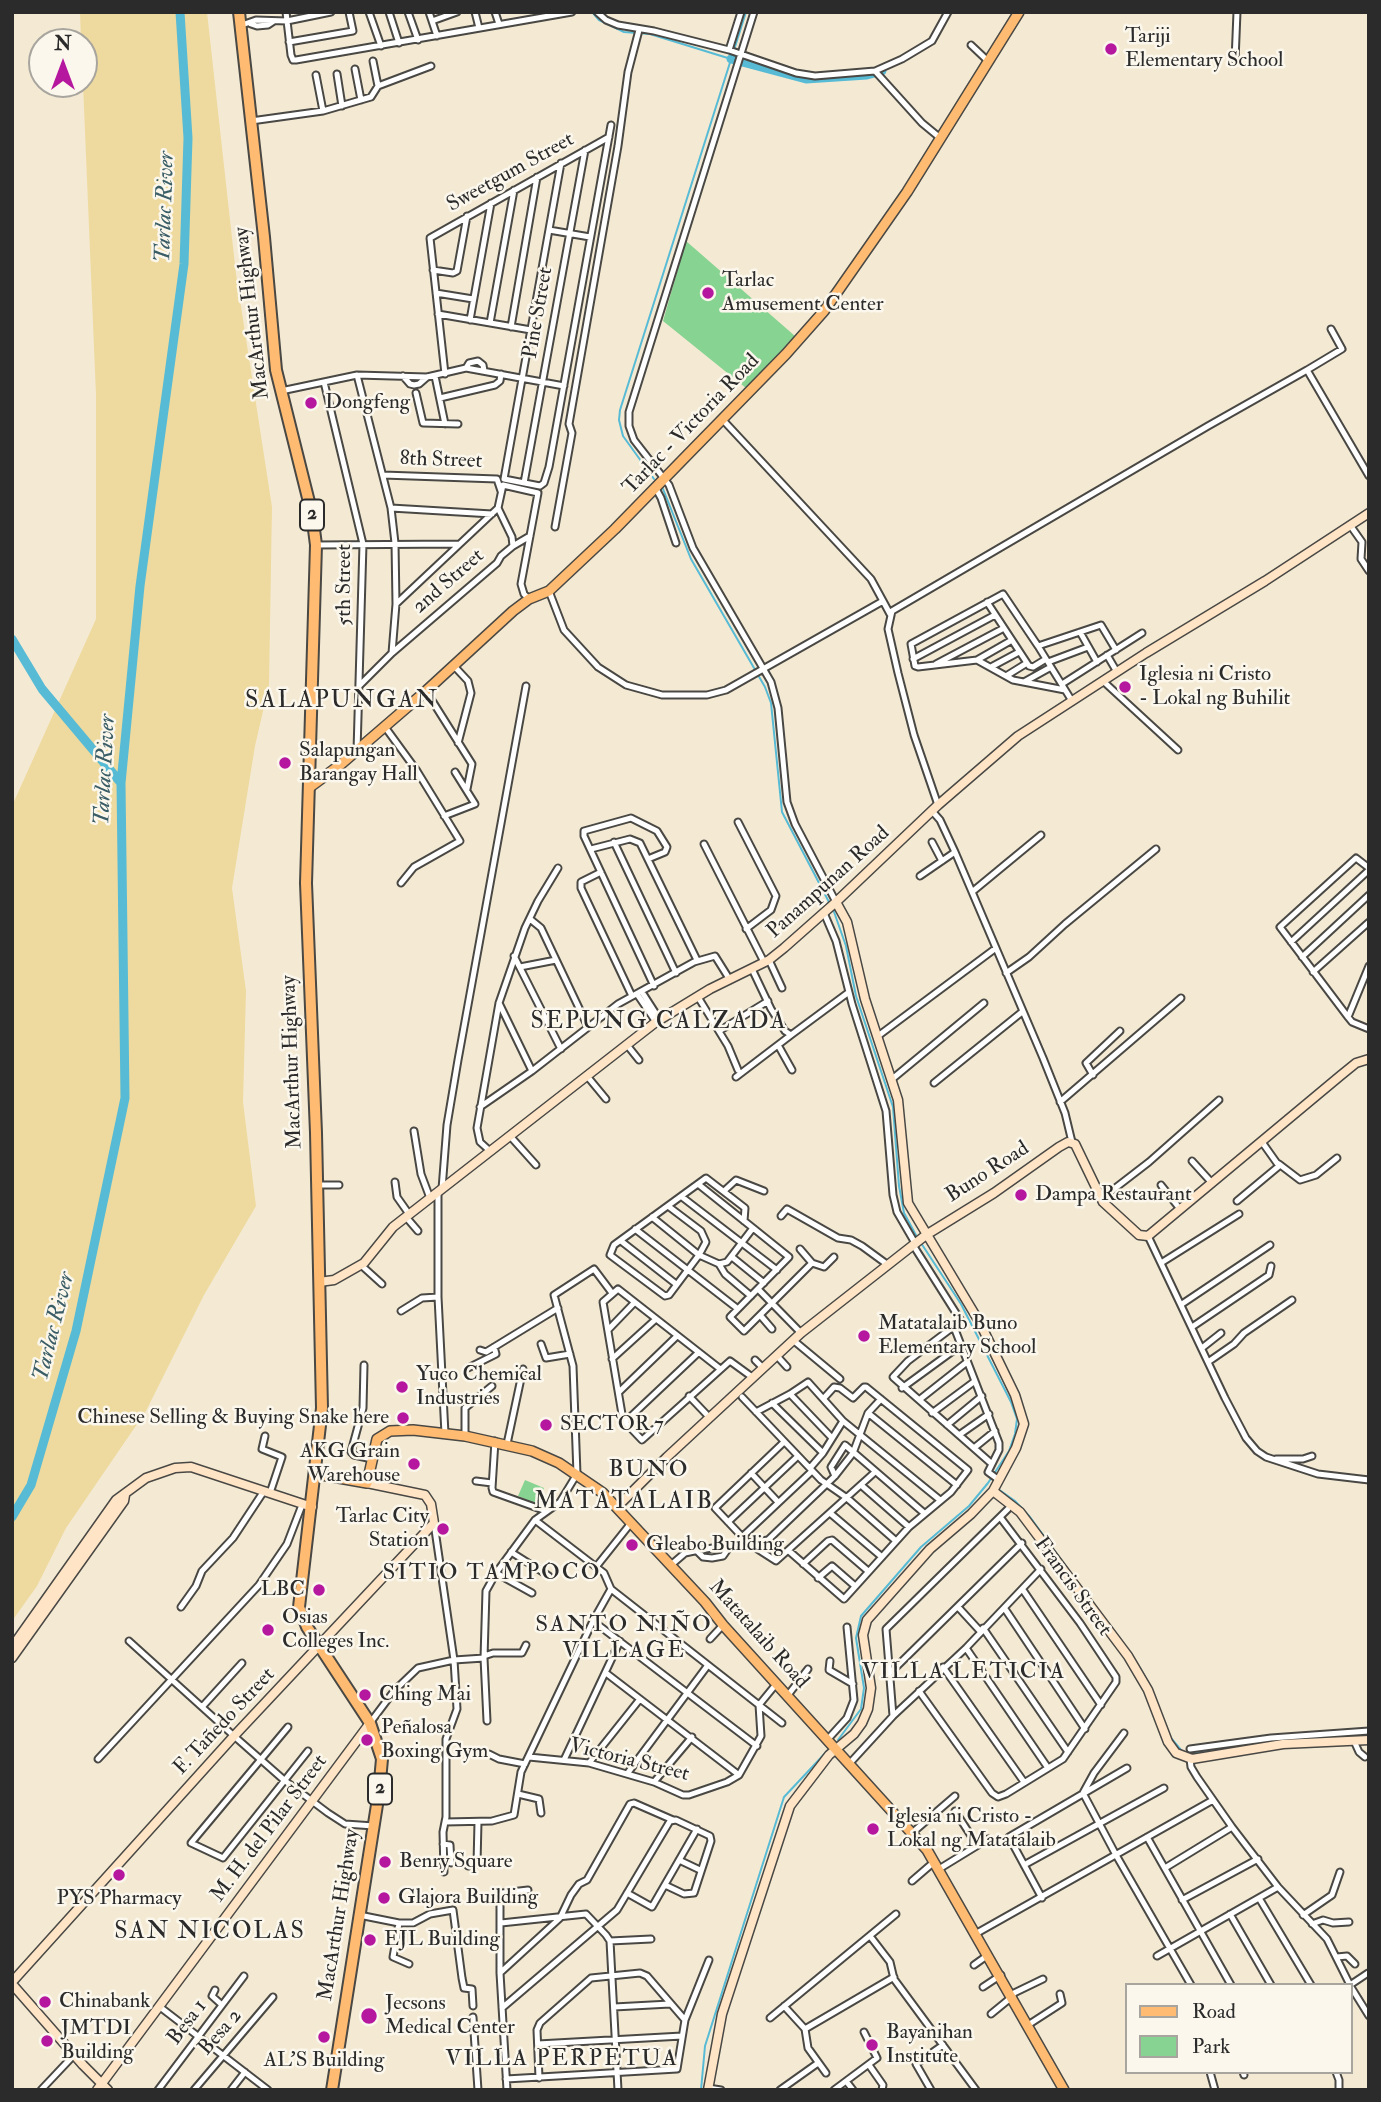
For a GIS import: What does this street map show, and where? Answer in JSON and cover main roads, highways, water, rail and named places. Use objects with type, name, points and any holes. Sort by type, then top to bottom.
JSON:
[{"type":"highway","name":"MacArthur Highway","points":[[239,12],[245,24],[251,121],[279,391],[312,514],[317,545],[307,926],[322,1408],[316,1474],[307,1506],[299,1605],[301,1617],[370,1723],[382,1759],[382,1774],[332,2090]]},
{"type":"main road","name":"Tarlac - Victoria Road","points":[[310,787],[357,751],[513,611],[529,599],[549,591],[615,529],[786,354],[824,311],[907,192],[1019,12]]},
{"type":"main road","name":"Matatalaib Road","points":[[316,1474],[367,1483],[377,1439],[390,1431],[413,1430],[495,1441],[540,1454],[577,1474],[603,1493],[837,1748],[937,1865],[1064,2090]]},
{"type":"waterway","name":"Tarlac River","points":[[12,1517],[31,1485],[76,1331],[125,1098],[121,783],[140,586],[184,264],[188,138],[180,12]]},
{"type":"waterway","points":[[592,12],[599,20],[624,32],[650,34],[731,59]]},
{"type":"waterway","points":[[654,479],[623,436],[619,420],[620,410],[746,12]]},
{"type":"waterway","points":[[731,59],[806,79],[867,75],[882,71]]},
{"type":"waterway","points":[[663,489],[691,559],[765,687],[771,703],[782,812],[830,904]]},
{"type":"waterway","points":[[12,639],[42,689],[121,783]]},
{"type":"waterway","points":[[833,909],[846,946],[856,996],[893,1107],[899,1186],[904,1213],[917,1237]]},
{"type":"waterway","points":[[838,1740],[861,1709],[864,1688],[856,1638],[861,1616],[921,1547],[969,1506],[1009,1451],[1015,1434],[1017,1419],[1011,1402],[961,1304],[921,1243]]},
{"type":"waterway","points":[[998,1489],[1015,1501],[1030,1517],[1081,1587]]},
{"type":"waterway","points":[[1140,1668],[1151,1688]]},
{"type":"waterway","points":[[1185,1752],[1196,1753],[1270,1741],[1369,1735]]},
{"type":"waterway","points":[[1171,1738],[1181,1750]]},
{"type":"waterway","points":[[701,2090],[705,2046],[784,1797],[830,1748]]},
{"type":"place","name":"Tariji Elementary School","points":[[1111,49]]},
{"type":"place","name":"Tarlac Amusement Center","points":[[708,293]]},
{"type":"place","name":"Dongfeng","points":[[311,403]]},
{"type":"place","name":"Iglesia ni Cristo - Lokal ng Buhilit","points":[[1125,687]]},
{"type":"place","name":"Salapungan Barangay Hall","points":[[285,763]]},
{"type":"place","name":"Dampa Restaurant","points":[[1021,1195]]},
{"type":"place","name":"Matatalaib Buno Elementary School","points":[[864,1336]]},
{"type":"place","name":"Yuco Chemical Industries","points":[[402,1387]]},
{"type":"place","name":"Chinese Selling & Buying Snake here","points":[[403,1418]]},
{"type":"place","name":"SECTOR 7","points":[[546,1425]]},
{"type":"place","name":"AKG Grain Warehouse","points":[[414,1464]]},
{"type":"place","name":"Tarlac City Station","points":[[443,1529]]},
{"type":"place","name":"Gleabo Building","points":[[632,1545]]},
{"type":"place","name":"LBC","points":[[319,1590]]},
{"type":"place","name":"Osias Colleges Inc.","points":[[268,1630]]},
{"type":"place","name":"Ching Mai","points":[[365,1695]]},
{"type":"place","name":"Peñalosa Boxing Gym","points":[[367,1740]]},
{"type":"place","name":"Iglesia ni Cristo - Lokal ng Matatalaib","points":[[873,1829]]},
{"type":"place","name":"Benry Square","points":[[385,1862]]},
{"type":"place","name":"PYS Pharmacy","points":[[119,1875]]},
{"type":"place","name":"Glajora Building","points":[[384,1898]]},
{"type":"place","name":"EJL Building","points":[[370,1940]]},
{"type":"place","name":"Chinabank","points":[[45,2002]]},
{"type":"place","name":"Jecsons Medical Center","points":[[369,2016]]},
{"type":"place","name":"AL'S Building","points":[[324,2037]]},
{"type":"place","name":"JMTDI Building","points":[[47,2041]]},
{"type":"place","name":"Bayanihan Institute","points":[[872,2045]]},
{"type":"district","name":"SALAPUNGAN","points":[[342,702]]},
{"type":"district","name":"SEPUNG CALZADA","points":[[659,1023]]},
{"type":"district","name":"BUNO","points":[[649,1471]]},
{"type":"district","name":"MATATALAIB","points":[[624,1503]]},
{"type":"district","name":"SITIO TAMPOCO","points":[[492,1574]]},
{"type":"district","name":"SANTO NIÑO VILLAGE","points":[[624,1639]]},
{"type":"district","name":"VILLA LETICIA","points":[[964,1673]]},
{"type":"district","name":"SAN NICOLAS","points":[[210,1933]]},
{"type":"district","name":"VILLA PERPETUA","points":[[562,2060]]}]
